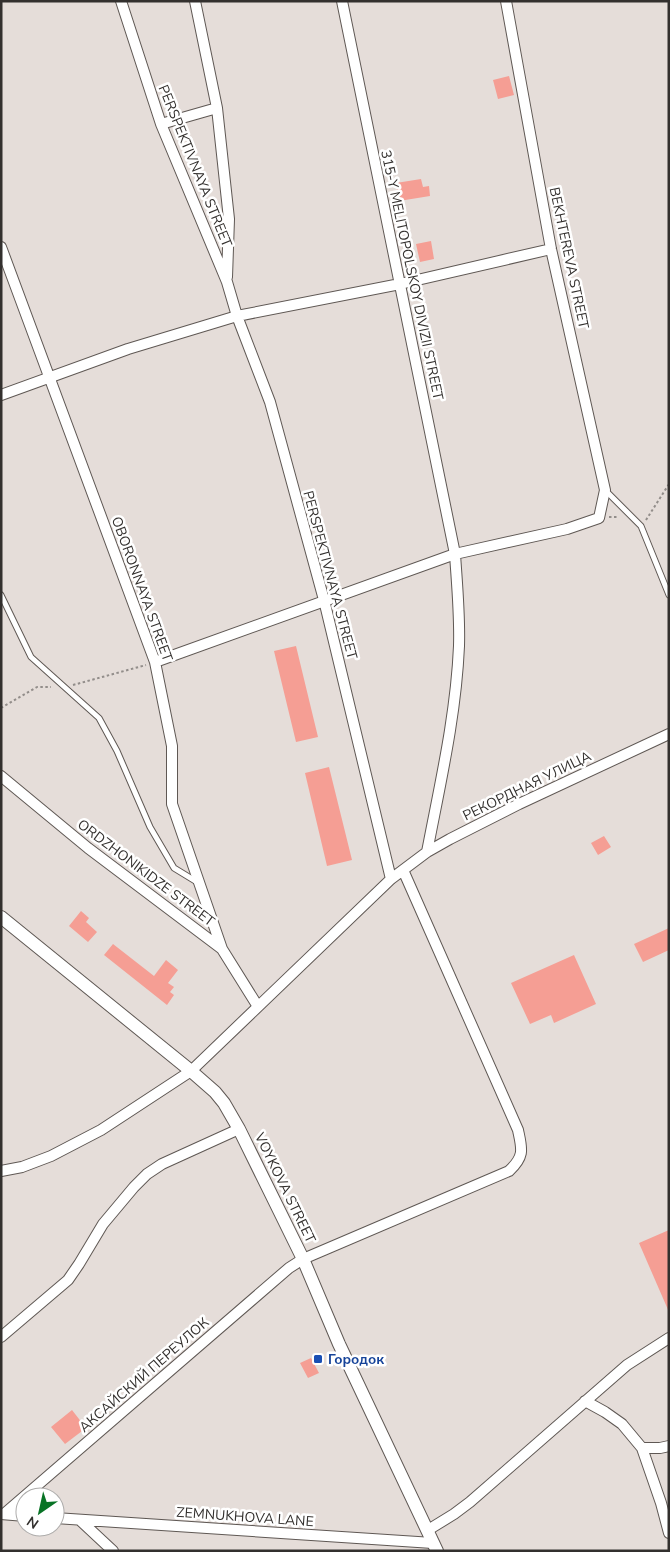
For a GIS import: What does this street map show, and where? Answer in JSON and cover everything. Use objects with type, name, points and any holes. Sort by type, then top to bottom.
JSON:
[{"type":"street","name":"PERSPEKTIVNAYA STREET","points":[[121,1],[161,124],[227,282],[237,316],[270,402],[324,600],[391,879]]},
{"type":"street","name":"PERSPEKTIVNAYA STREET","points":[[195,1],[217,108],[229,219],[227,282]]},
{"type":"street","name":"315-Y MELITOPOLSKOY DIVIZII STREET","points":[[342,1],[455,554],[459,645],[456,682],[447,754],[426,852]]},
{"type":"street","name":"BEKHTEREVA STREET","points":[[506,1],[552,249],[605,490],[599,518]]},
{"type":"street","points":[[161,124],[217,108]]},
{"type":"street","name":"OBORONNAYA STREET","points":[[1,247],[155,662],[172,746],[172,804],[222,949]]},
{"type":"street","points":[[1,395],[128,349],[237,316],[400,284],[552,249]]},
{"type":"street","points":[[155,662],[455,554],[567,529],[599,518]]},
{"type":"street","name":"РЕКОРДНАЯ УЛИЦА","points":[[1,1170],[22,1166],[51,1156],[101,1130],[191,1070],[391,879],[426,852],[519,804],[669,734]]},
{"type":"street","name":"ORDZHONIKIDZE STREET","points":[[1,776],[88,848],[222,949],[257,1005]]},
{"type":"street","name":"АКСАЙСКИЙ ПЕРЕУЛОК","points":[[3,1514],[289,1268],[302,1259],[509,1171],[518,1162],[522,1150],[518,1130],[403,870]]},
{"type":"street","name":"VOYKOVA STREET","points":[[1,917],[191,1070],[224,1103],[239,1128],[302,1259],[339,1344],[435,1547]]},
{"type":"street","points":[[1,1337],[68,1280],[80,1264],[103,1224],[147,1174],[162,1164],[239,1128]]},
{"type":"street","points":[[428,1530],[470,1502],[627,1365],[669,1338]]},
{"type":"street","points":[[585,1401],[622,1424],[642,1448],[665,1507],[669,1533]]},
{"type":"street","points":[[642,1448],[669,1446]]},
{"type":"street","name":"ZEMNUKHOVA LANE","points":[[65,1519],[435,1547]]},
{"type":"street","points":[[81,1521],[113,1551]]},
{"type":"lane","points":[[605,490],[640,524],[669,595]]},
{"type":"lane","points":[[1,596],[31,657],[99,718],[117,751],[150,827],[174,868],[199,884]]},
{"type":"path","points":[[599,518],[622,517],[640,524],[669,484]]},
{"type":"path","points":[[1,708],[37,687],[66,687],[155,662]]},
{"type":"building","points":[[509,76],[514,95],[498,99],[493,80]]},
{"type":"building","points":[[421,179],[423,187],[429,186],[430,196],[399,201],[396,183]]},
{"type":"building","points":[[431,241],[434,259],[420,262],[416,244]]},
{"type":"building","points":[[296,646],[318,737],[296,742],[274,651]]},
{"type":"building","points":[[329,767],[352,860],[327,866],[305,773]]},
{"type":"building","points":[[604,836],[611,847],[598,855],[591,843]]},
{"type":"building","points":[[81,911],[89,918],[86,922],[97,932],[88,942],[69,926]]},
{"type":"building","points":[[669,928],[669,950],[643,962],[634,944]]},
{"type":"building","points":[[113,944],[154,976],[166,960],[178,970],[168,983],[174,987],[170,992],[174,995],[167,1005],[104,955]]},
{"type":"building","points":[[574,955],[596,1004],[554,1023],[551,1015],[530,1024],[511,983]]},
{"type":"building","points":[[669,1230],[669,1312],[639,1243]]},
{"type":"building","points":[[311,1358],[319,1373],[308,1378],[300,1363]]},
{"type":"building","points":[[72,1410],[86,1428],[65,1444],[51,1427]]},
{"type":"place","name":"Городок","points":[[318,1359]]}]
